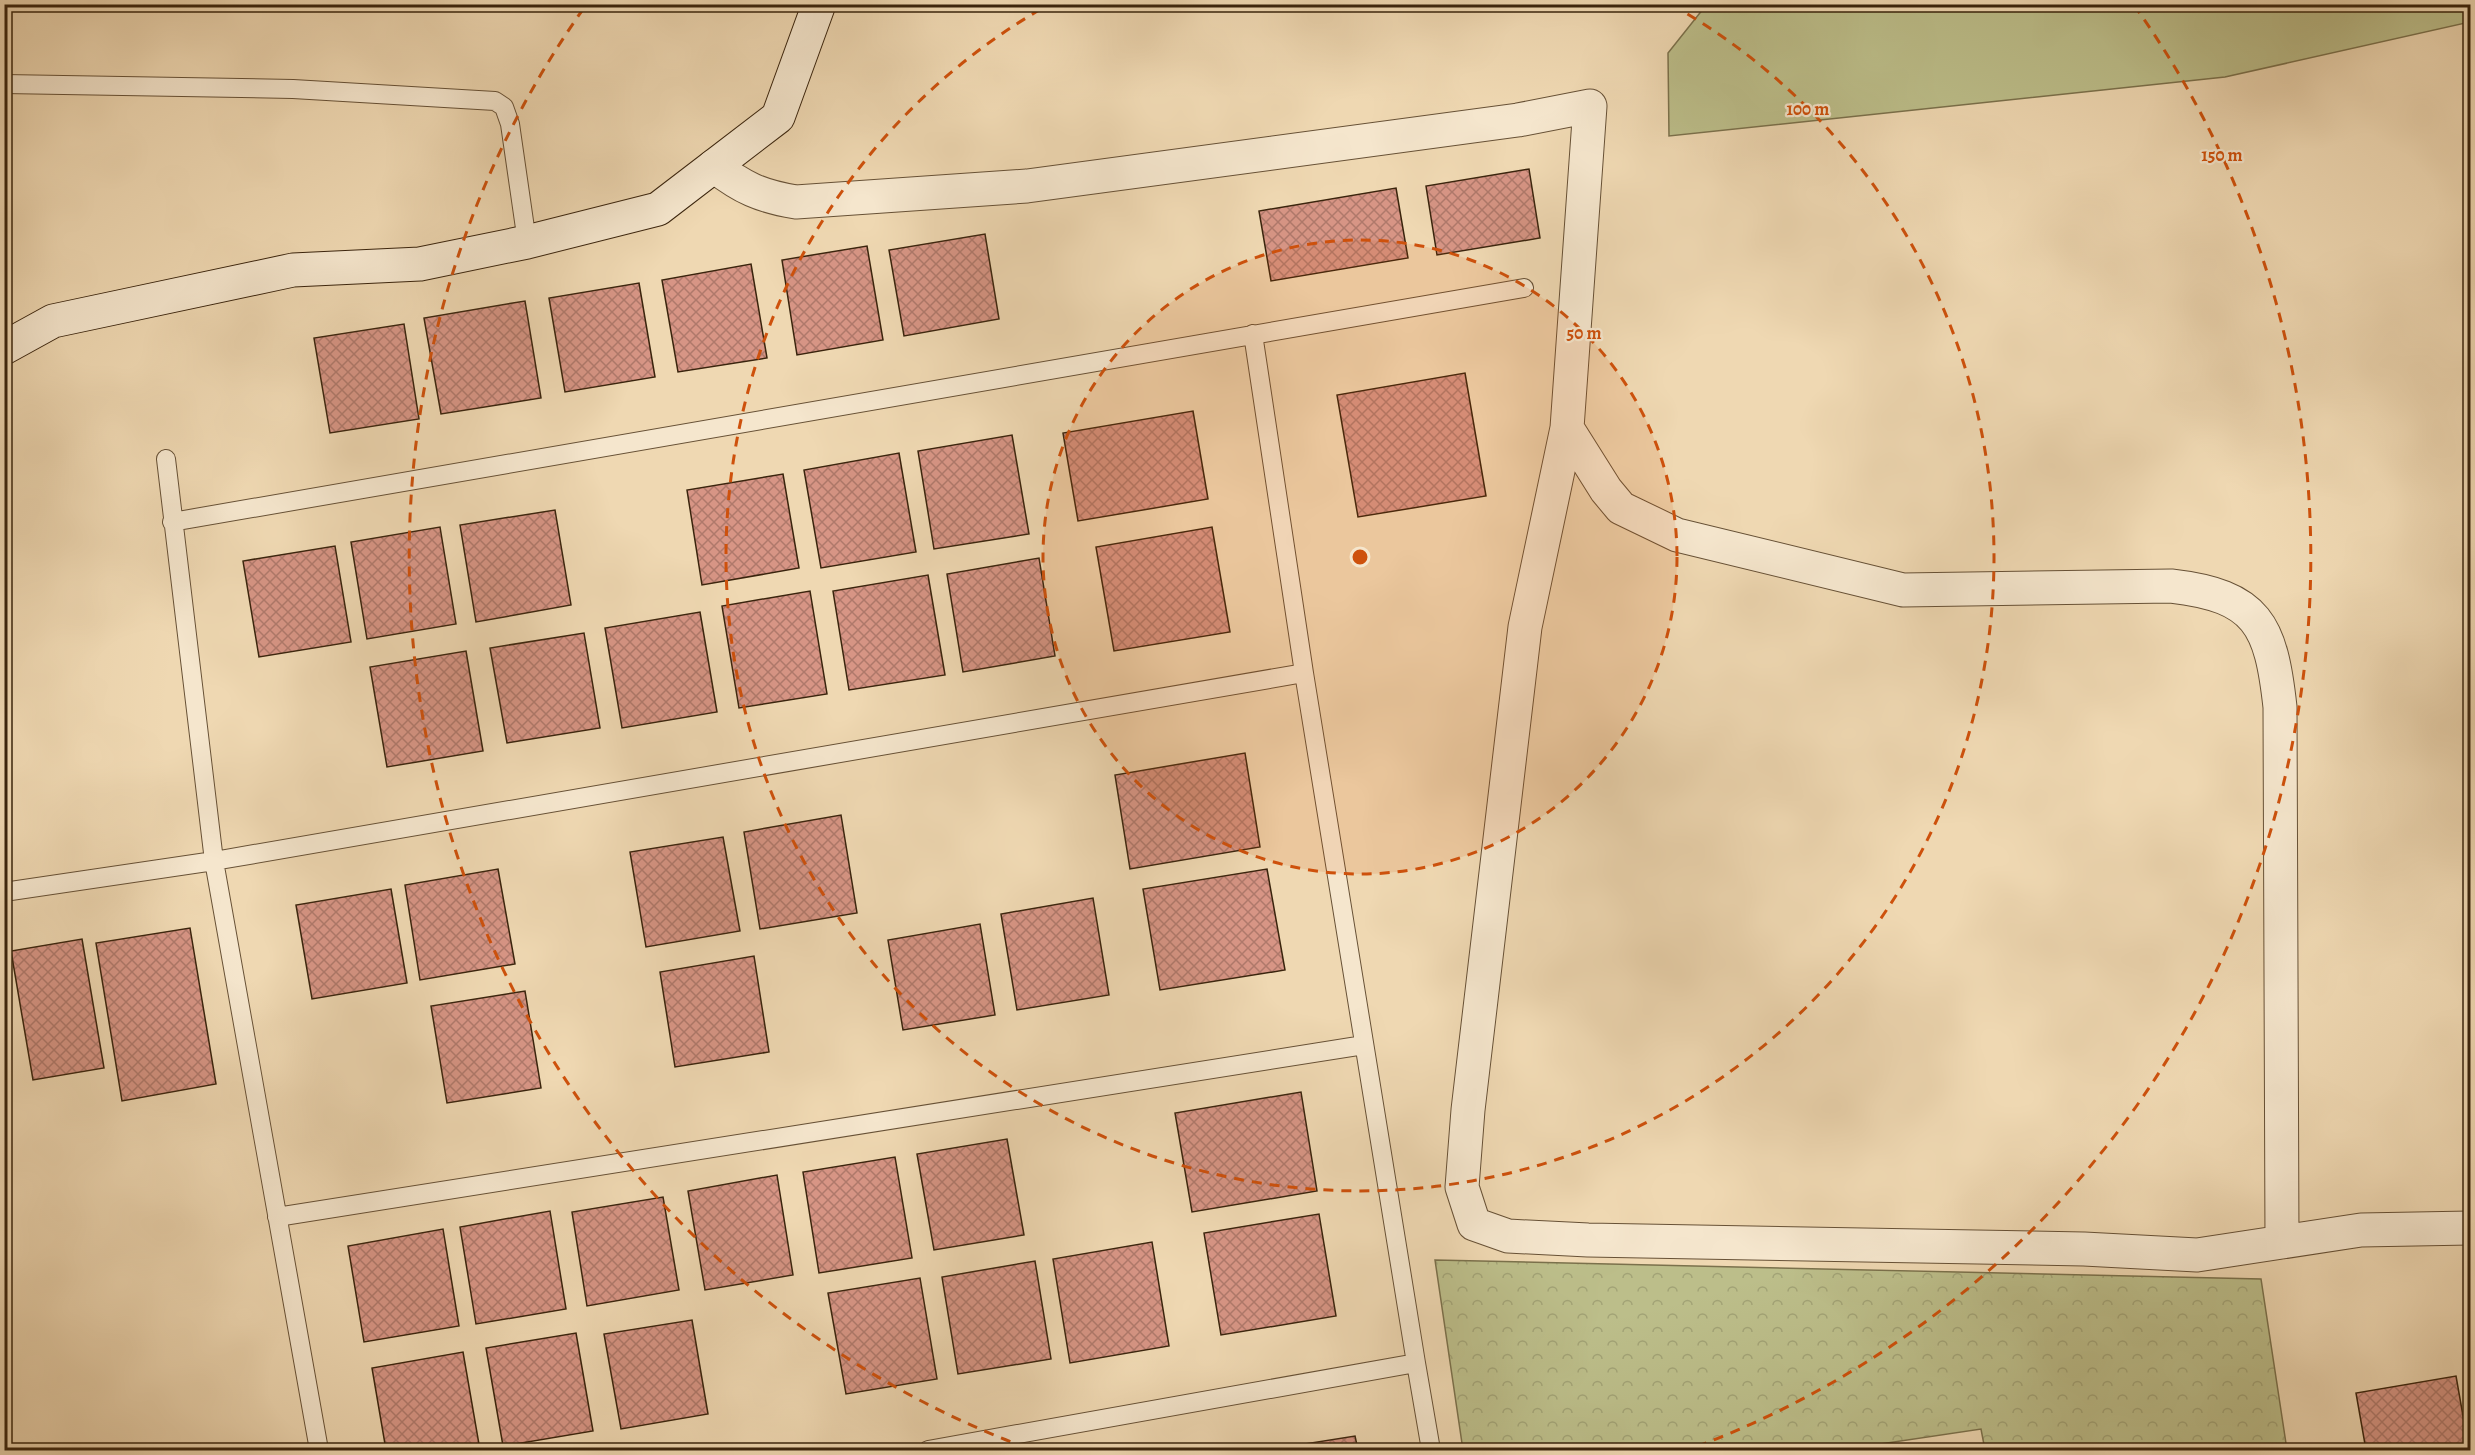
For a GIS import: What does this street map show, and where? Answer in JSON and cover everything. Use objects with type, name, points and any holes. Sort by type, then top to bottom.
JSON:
[{"type":"street","points":[[4,348],[53,321],[292,270],[420,264],[527,242],[658,209],[778,117],[819,4]]},
{"type":"street","points":[[714,166],[735,182],[765,197],[796,202],[1027,186],[1518,120],[1590,106],[1566,428],[1525,627],[1471,1087],[1462,1187],[1474,1224],[1508,1236],[1588,1240],[2072,1249],[2196,1255],[2361,1230],[2470,1228]]},
{"type":"street","points":[[1566,428],[1606,490],[1621,508],[1677,535],[1903,590],[2171,586],[2214,593],[2230,600],[2254,618],[2266,636],[2275,665],[2280,707],[2282,1242]]},
{"type":"lane","points":[[4,84],[293,89],[495,101],[504,107],[510,124],[527,242]]},
{"type":"lane","points":[[172,522],[1252,333],[1524,288]]},
{"type":"lane","points":[[1252,333],[1304,673],[1431,1450]]},
{"type":"lane","points":[[166,459],[214,861],[319,1450]]},
{"type":"lane","points":[[4,892],[214,861],[1304,673]]},
{"type":"lane","points":[[277,1217],[1364,1045]]},
{"type":"lane","points":[[928,1450],[1416,1363]]},
{"type":"green space","points":[[1707,4],[2470,4],[2470,22],[2225,77],[1669,136],[1668,53]]},
{"type":"green space","points":[[1435,1260],[2261,1279],[2287,1450],[1985,1450],[1981,1429],[1840,1450],[1463,1450]]},
{"type":"building","points":[[1529,169],[1540,238],[1437,255],[1426,186]]},
{"type":"building","points":[[1396,188],[1408,258],[1271,281],[1259,211]]},
{"type":"building","points":[[985,234],[999,319],[904,336],[889,250]]},
{"type":"building","points":[[867,246],[883,340],[797,355],[782,260]]},
{"type":"building","points":[[751,264],[767,358],[678,372],[662,280]]},
{"type":"building","points":[[639,283],[655,377],[565,392],[549,298]]},
{"type":"building","points":[[525,301],[541,398],[441,414],[424,318]]},
{"type":"building","points":[[404,324],[419,419],[330,433],[314,338]]},
{"type":"building","points":[[1465,373],[1486,496],[1358,517],[1337,395]]},
{"type":"building","points":[[1193,411],[1208,499],[1078,521],[1063,433]]},
{"type":"building","points":[[1012,435],[1029,534],[934,549],[918,451]]},
{"type":"building","points":[[899,453],[916,552],[821,568],[804,470]]},
{"type":"building","points":[[783,474],[799,568],[702,585],[687,490]]},
{"type":"building","points":[[555,510],[571,605],[476,622],[460,525]]},
{"type":"building","points":[[440,527],[456,624],[367,639],[351,542]]},
{"type":"building","points":[[1212,527],[1230,632],[1114,651],[1096,547]]},
{"type":"building","points":[[335,546],[351,642],[259,657],[243,561]]},
{"type":"building","points":[[1039,558],[1055,656],[963,672],[947,574]]},
{"type":"building","points":[[928,575],[945,675],[849,690],[833,591]]},
{"type":"building","points":[[810,591],[827,694],[739,708],[722,606]]},
{"type":"building","points":[[700,612],[717,712],[622,728],[605,628]]},
{"type":"building","points":[[584,633],[600,728],[507,743],[490,648]]},
{"type":"building","points":[[466,651],[483,751],[387,767],[370,667]]},
{"type":"building","points":[[1245,753],[1260,847],[1130,869],[1115,775]]},
{"type":"building","points":[[841,815],[857,913],[760,929],[744,832]]},
{"type":"building","points":[[723,837],[740,931],[646,947],[630,852]]},
{"type":"building","points":[[498,869],[515,964],[420,980],[405,885]]},
{"type":"building","points":[[1267,869],[1285,970],[1160,990],[1143,889]]},
{"type":"building","points":[[391,889],[407,983],[312,999],[296,905]]},
{"type":"building","points":[[1093,898],[1109,995],[1017,1010],[1001,914]]},
{"type":"building","points":[[980,924],[995,1015],[903,1030],[888,940]]},
{"type":"building","points":[[190,928],[216,1084],[122,1101],[96,943]]},
{"type":"building","points":[[82,939],[104,1068],[33,1080],[11,951]]},
{"type":"building","points":[[754,956],[769,1052],[675,1067],[660,972]]},
{"type":"building","points":[[525,991],[541,1088],[447,1103],[431,1006]]},
{"type":"building","points":[[4,1039],[11,1078],[4,1079]]},
{"type":"building","points":[[1301,1092],[1317,1191],[1192,1212],[1175,1113]]},
{"type":"building","points":[[1007,1139],[1024,1235],[934,1250],[917,1154]]},
{"type":"building","points":[[895,1157],[912,1258],[819,1273],[803,1172]]},
{"type":"building","points":[[777,1175],[793,1275],[705,1290],[688,1191]]},
{"type":"building","points":[[663,1197],[679,1290],[587,1306],[572,1212]]},
{"type":"building","points":[[550,1211],[566,1309],[476,1324],[460,1227]]},
{"type":"building","points":[[1319,1214],[1336,1316],[1221,1335],[1204,1233]]},
{"type":"building","points":[[443,1229],[459,1326],[364,1342],[348,1246]]},
{"type":"building","points":[[1152,1242],[1169,1346],[1070,1363],[1053,1259]]},
{"type":"building","points":[[1035,1261],[1051,1359],[958,1374],[942,1277]]},
{"type":"building","points":[[920,1278],[937,1379],[846,1394],[828,1293]]},
{"type":"building","points":[[692,1320],[708,1414],[621,1429],[604,1334]]},
{"type":"building","points":[[576,1333],[593,1431],[503,1446],[486,1348]]},
{"type":"building","points":[[463,1352],[480,1450],[386,1450],[372,1368]]},
{"type":"building","points":[[2456,1376],[2469,1450],[2366,1450],[2356,1393]]},
{"type":"building","points":[[1355,1436],[1358,1450],[1267,1450]]}]
